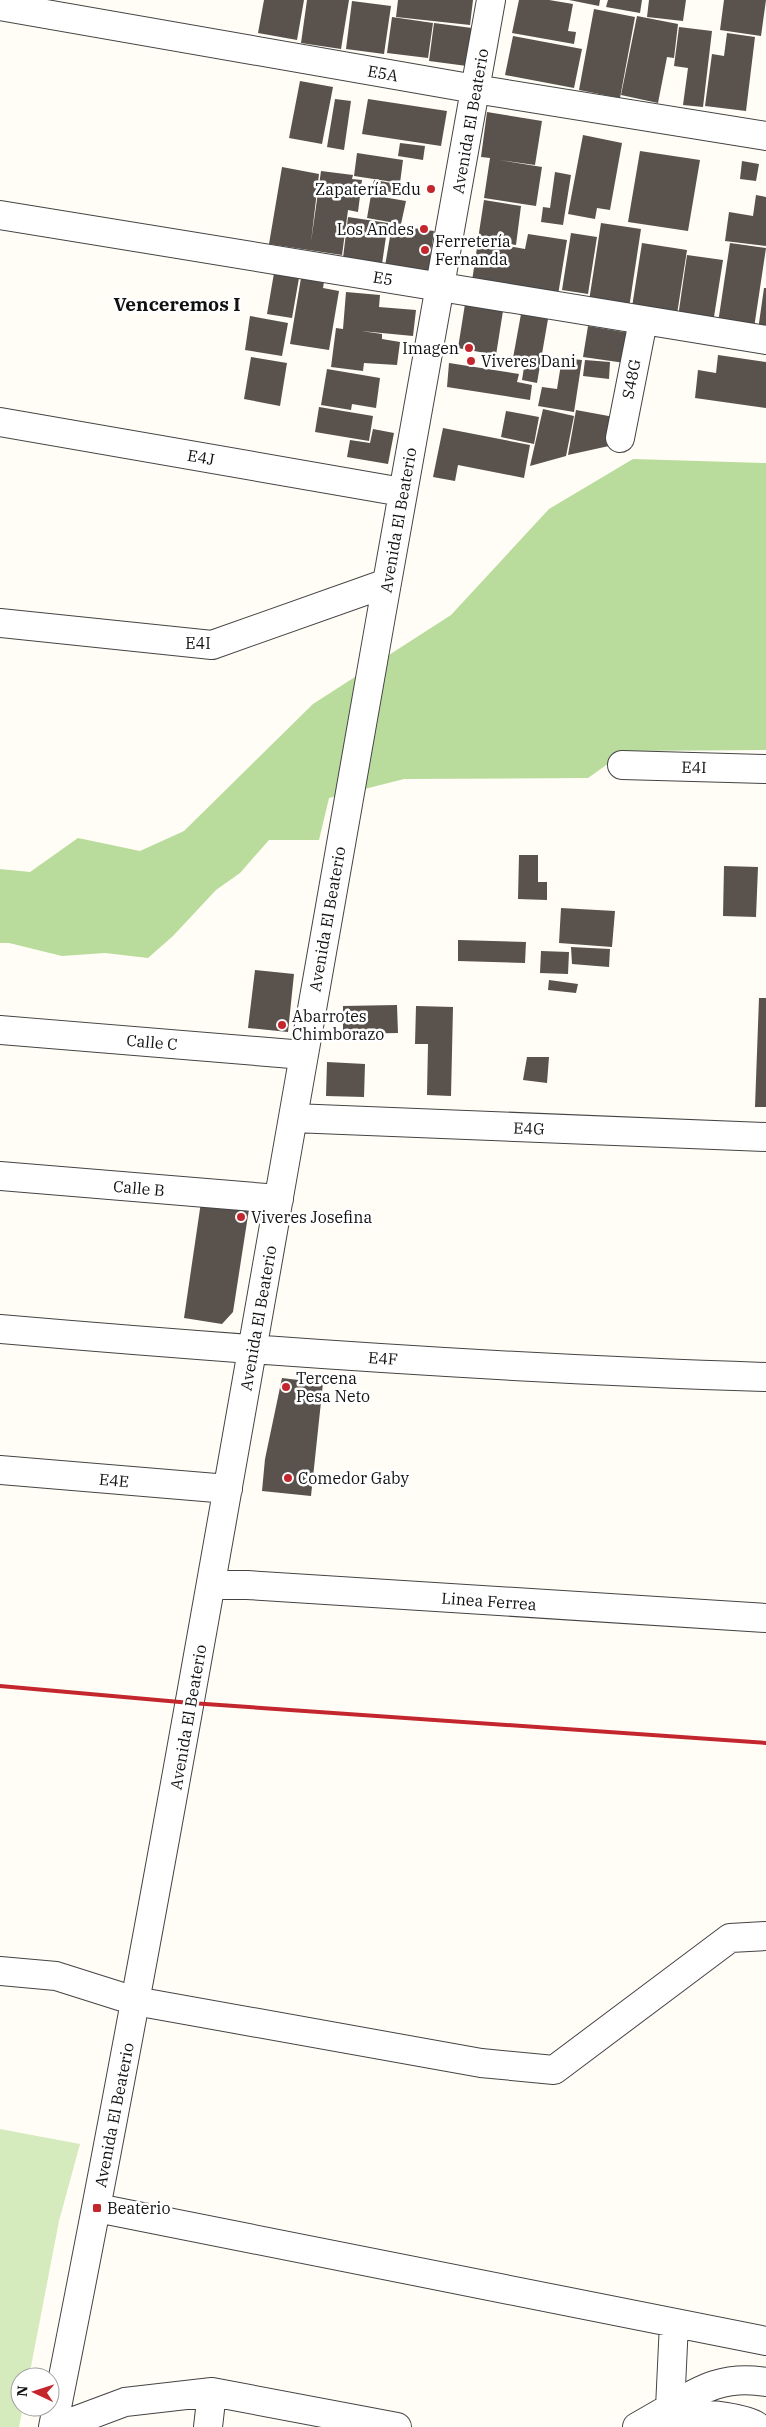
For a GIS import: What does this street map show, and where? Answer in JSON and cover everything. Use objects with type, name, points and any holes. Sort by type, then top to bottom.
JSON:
[{"type":"street","name":"Avenida El Beaterio","points":[[53,2427],[97,2208],[211,1585],[402,492],[491,0]]},
{"type":"street","name":"E5A","points":[[0,6],[475,89],[766,136]]},
{"type":"street","name":"E5","points":[[0,215],[766,340]]},
{"type":"street","name":"S48G","points":[[620,438],[643,320]]},
{"type":"street","name":"E4J","points":[[0,422],[402,492]]},
{"type":"street","name":"E4I","points":[[0,623],[212,645],[387,583]]},
{"type":"street","name":"E4I","points":[[622,765],[766,769]]},
{"type":"street","name":"Calle C","points":[[0,1030],[304,1055]]},
{"type":"street","name":"E4G","points":[[293,1118],[766,1137]]},
{"type":"street","name":"Calle B","points":[[0,1176],[279,1199]]},
{"type":"street","name":"E4F","points":[[0,1329],[252,1350],[580,1371],[766,1377]]},
{"type":"street","name":"E4E","points":[[0,1470],[228,1489]]},
{"type":"street","name":"Linea Ferrea","points":[[211,1585],[766,1618]]},
{"type":"street","points":[[0,1970],[56,1976],[135,2001],[481,2063],[554,2070],[730,1938],[766,1936]]},
{"type":"street","points":[[97,2208],[766,2342]]},
{"type":"street","points":[[674,2323],[674,2419]]},
{"type":"street","points":[[674,2419],[697,2391],[723,2382],[744,2380],[766,2382]]},
{"type":"street","points":[[58,2427],[125,2402],[212,2392],[397,2427]]},
{"type":"street","points":[[208,2427],[212,2392]]},
{"type":"street","points":[[637,2427],[702,2414],[751,2422],[758,2427]]},
{"type":"green space","points":[[633,459],[766,463],[766,750],[626,751],[588,778],[404,779],[329,798],[319,840],[269,840],[240,873],[216,890],[173,936],[148,958],[105,953],[62,956],[9,943],[0,943],[0,869],[30,872],[78,838],[140,851],[184,831],[313,704],[451,615],[549,509]]},
{"type":"green space","points":[[0,2129],[80,2144],[59,2221],[31,2367],[10,2367],[10,2417],[21,2417],[19,2427],[0,2427]]},
{"type":"building","points":[[264,0],[304,0],[297,40],[258,33]]},
{"type":"building","points":[[307,0],[349,0],[341,49],[301,43]]},
{"type":"building","points":[[398,0],[473,0],[470,25],[396,17]]},
{"type":"building","points":[[519,0],[549,0],[573,4],[568,31],[576,32],[574,44],[512,33]]},
{"type":"building","points":[[569,0],[600,0],[599,6]]},
{"type":"building","points":[[608,0],[642,0],[640,13],[606,7]]},
{"type":"building","points":[[649,0],[686,0],[683,21],[647,17]]},
{"type":"building","points":[[724,0],[766,0],[761,36],[720,30]]},
{"type":"building","points":[[352,1],[391,6],[384,54],[346,49]]},
{"type":"building","points":[[594,9],[635,17],[620,98],[579,90]]},
{"type":"building","points":[[637,16],[678,24],[674,58],[667,57],[658,103],[621,95]]},
{"type":"building","points":[[392,17],[433,23],[428,58],[387,53]]},
{"type":"building","points":[[434,23],[472,28],[467,66],[429,61]]},
{"type":"building","points":[[679,27],[712,31],[703,107],[683,105],[688,68],[674,66]]},
{"type":"building","points":[[727,33],[755,37],[746,111],[705,106],[712,54],[724,56]]},
{"type":"building","points":[[513,36],[582,49],[574,88],[505,75]]},
{"type":"building","points":[[300,81],[333,87],[322,144],[289,138]]},
{"type":"building","points":[[335,99],[351,101],[344,150],[327,147]]},
{"type":"building","points":[[368,99],[447,111],[441,146],[362,134]]},
{"type":"building","points":[[487,112],[542,121],[535,165],[499,160],[542,167],[536,206],[484,198],[490,158],[481,157]]},
{"type":"building","points":[[583,135],[622,143],[610,210],[597,208],[595,219],[568,214]]},
{"type":"building","points":[[400,143],[425,146],[423,160],[398,156]]},
{"type":"building","points":[[640,151],[700,160],[688,231],[628,222]]},
{"type":"building","points":[[357,153],[403,160],[400,183],[354,176]]},
{"type":"building","points":[[742,161],[759,164],[756,181],[740,179]]},
{"type":"building","points":[[282,167],[319,174],[311,242],[321,171],[353,175],[352,179],[362,180],[358,212],[348,210],[342,255],[269,244]]},
{"type":"building","points":[[555,172],[571,175],[563,225],[541,222],[543,207],[550,208]]},
{"type":"building","points":[[374,180],[403,185],[402,194],[372,189]]},
{"type":"building","points":[[371,195],[406,201],[401,224],[367,218]]},
{"type":"building","points":[[756,195],[766,197],[766,246],[725,241],[729,212],[753,216]]},
{"type":"building","points":[[484,200],[521,206],[516,245],[478,239]]},
{"type":"building","points":[[348,217],[388,223],[382,264],[343,258]]},
{"type":"building","points":[[601,223],[641,229],[629,308],[589,301]]},
{"type":"building","points":[[392,225],[434,231],[428,273],[385,266]]},
{"type":"building","points":[[571,233],[597,237],[588,294],[562,290]]},
{"type":"building","points":[[528,234],[567,240],[558,295],[472,281],[478,241],[525,249]]},
{"type":"building","points":[[642,243],[687,250],[677,314],[632,307]]},
{"type":"building","points":[[730,243],[766,248],[754,328],[718,323]]},
{"type":"building","points":[[687,255],[723,260],[713,323],[678,317]]},
{"type":"building","points":[[274,273],[299,278],[292,318],[267,314]]},
{"type":"building","points":[[301,278],[324,282],[323,288],[339,291],[329,350],[290,344]]},
{"type":"building","points":[[764,288],[766,288],[766,331],[758,330]]},
{"type":"building","points":[[346,292],[380,295],[379,307],[416,310],[413,336],[361,331],[382,334],[382,339],[400,342],[397,365],[364,363],[363,371],[331,367],[336,328],[343,329]]},
{"type":"building","points":[[465,304],[503,311],[496,355],[458,348]]},
{"type":"building","points":[[521,314],[548,319],[537,383],[522,380],[525,361],[513,358]]},
{"type":"building","points":[[250,316],[288,323],[282,356],[245,350]]},
{"type":"building","points":[[588,326],[630,333],[625,363],[583,357]]},
{"type":"building","points":[[718,355],[766,362],[766,408],[695,398],[698,370],[716,373]]},
{"type":"building","points":[[251,357],[287,363],[280,406],[244,399]]},
{"type":"building","points":[[562,358],[582,360],[574,412],[538,406],[542,387],[557,389]]},
{"type":"building","points":[[585,360],[610,362],[609,379],[583,376]]},
{"type":"building","points":[[449,363],[519,374],[517,382],[532,385],[530,400],[447,387]]},
{"type":"building","points":[[327,369],[380,378],[376,408],[352,404],[351,410],[321,405]]},
{"type":"building","points":[[319,407],[373,416],[369,441],[315,432]]},
{"type":"building","points":[[543,409],[574,416],[566,456],[530,466]]},
{"type":"building","points":[[576,410],[614,417],[609,446],[568,455]]},
{"type":"building","points":[[506,411],[539,417],[534,444],[501,437]]},
{"type":"building","points":[[443,428],[530,445],[524,478],[458,465],[455,481],[433,477]]},
{"type":"building","points":[[373,429],[394,433],[388,464],[347,457],[350,440],[370,443]]},
{"type":"building","points":[[519,855],[538,855],[538,882],[547,882],[547,900],[518,899]]},
{"type":"building","points":[[724,866],[758,867],[756,917],[723,916]]},
{"type":"building","points":[[561,908],[615,911],[612,947],[559,943]]},
{"type":"building","points":[[458,940],[526,942],[525,963],[458,961]]},
{"type":"building","points":[[571,947],[610,949],[609,967],[572,964]]},
{"type":"building","points":[[541,951],[569,952],[568,974],[540,973]]},
{"type":"building","points":[[255,970],[294,974],[288,1032],[248,1028]]},
{"type":"building","points":[[549,980],[578,984],[576,993],[548,990]]},
{"type":"building","points":[[759,998],[766,998],[766,1107],[755,1107]]},
{"type":"building","points":[[397,1005],[398,1033],[343,1034],[343,1006]]},
{"type":"building","points":[[416,1006],[453,1007],[451,1096],[427,1095],[428,1044],[415,1044]]},
{"type":"building","points":[[527,1057],[549,1057],[547,1083],[523,1080]]},
{"type":"building","points":[[327,1062],[365,1064],[364,1097],[326,1096]]},
{"type":"building","points":[[201,1202],[249,1209],[233,1312],[222,1324],[184,1318]]},
{"type":"building","points":[[282,1378],[323,1383],[311,1496],[262,1491],[265,1459]]},
{"type":"railway","points":[[0,1686],[191,1703],[766,1743]]},
{"type":"place","name":"Zapatería Edu","points":[[431,189]]},
{"type":"place","name":"Los Andes","points":[[424,229]]},
{"type":"place","name":"Ferretería Fernanda","points":[[425,250]]},
{"type":"place","name":"Imagen","points":[[469,348]]},
{"type":"place","name":"Viveres Dani","points":[[471,361]]},
{"type":"place","name":"Abarrotes Chimborazo","points":[[282,1025]]},
{"type":"place","name":"Viveres Josefina","points":[[241,1217]]},
{"type":"place","name":"Tercena Pesa Neto","points":[[286,1387]]},
{"type":"place","name":"Comedor Gaby","points":[[288,1478]]},
{"type":"place","name":"Beaterio","points":[[97,2208]]},
{"type":"district","name":"Venceremos I","points":[[177,304]]}]
